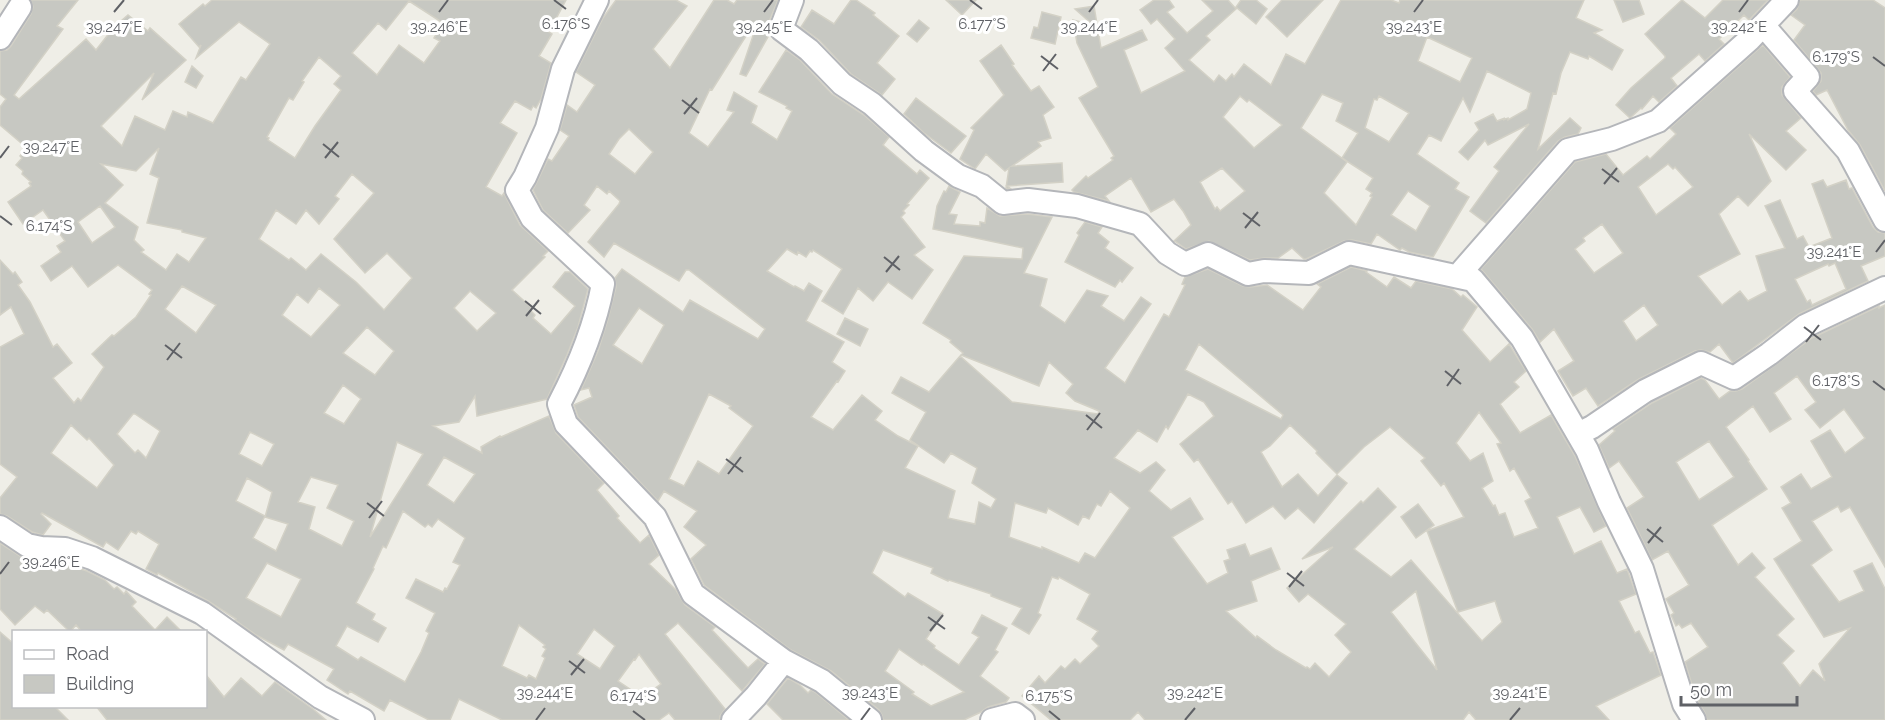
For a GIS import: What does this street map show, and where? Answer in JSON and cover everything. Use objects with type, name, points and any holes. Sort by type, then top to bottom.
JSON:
[{"type":"street","points":[[597,0],[563,69],[547,128],[517,190],[532,218],[603,284],[591,332],[559,404],[566,424],[655,517],[693,594],[784,661],[822,681],[870,720]]},
{"type":"street","points":[[792,0],[781,29],[809,50],[842,84],[872,104],[924,151],[958,176],[982,186],[1003,203],[1028,200],[1077,206],[1140,224],[1167,253],[1185,264],[1208,255],[1248,274],[1264,271],[1309,273],[1349,253],[1473,280]]},
{"type":"street","points":[[1694,720],[1684,704],[1642,569],[1609,502],[1587,450],[1522,338],[1473,280],[1462,271],[1568,150],[1612,139],[1658,121],[1763,25],[1787,0]]},
{"type":"street","points":[[0,38],[20,7]]},
{"type":"street","points":[[1763,25],[1808,77],[1795,91],[1848,151],[1885,220]]},
{"type":"street","points":[[1578,434],[1645,391],[1701,363],[1734,378],[1805,326],[1885,288]]},
{"type":"street","points":[[0,527],[27,544],[41,548],[65,549],[92,558],[202,613],[320,697],[363,720]]},
{"type":"street","points":[[733,720],[784,661]]},
{"type":"street","points":[[992,720],[1015,714],[1023,720]]},
{"type":"building","points":[[31,0],[78,0],[57,26],[63,29],[14,95],[19,99],[86,39],[96,50],[114,27],[128,15],[148,31],[150,28],[186,60],[142,100],[154,73],[101,126],[122,146],[135,116],[165,130],[173,111],[187,117],[188,112],[213,123],[241,77],[246,80],[270,44],[239,22],[196,58],[201,45],[199,47],[179,24],[203,4],[205,6],[212,0],[566,0],[549,32],[552,34],[539,56],[551,63],[541,99],[536,108],[533,106],[531,110],[515,101],[500,123],[517,133],[486,187],[502,196],[504,193],[520,225],[548,251],[543,256],[545,257],[512,290],[532,308],[530,310],[535,315],[533,318],[551,334],[575,306],[553,287],[565,272],[570,272],[588,289],[578,327],[547,399],[477,416],[475,396],[459,422],[433,426],[482,453],[481,447],[500,436],[549,416],[556,433],[604,483],[597,490],[619,516],[617,518],[640,543],[649,535],[659,555],[649,564],[676,590],[685,605],[715,627],[712,630],[748,668],[758,659],[765,664],[742,691],[678,623],[665,634],[725,709],[720,720],[675,720],[669,713],[659,720],[502,720],[459,699],[450,720],[429,720],[390,700],[384,711],[350,691],[348,694],[327,680],[334,669],[288,644],[284,650],[256,635],[208,601],[158,573],[157,575],[146,569],[159,544],[138,531],[136,534],[131,531],[118,550],[106,542],[103,547],[42,513],[51,524],[43,535],[32,532],[0,514],[0,498],[17,477],[0,464],[0,347],[24,334],[11,307],[0,315],[0,260],[13,274],[15,272],[22,282],[18,285],[30,302],[53,347],[57,344],[72,363],[53,378],[74,403],[78,398],[81,401],[104,367],[92,354],[136,317],[152,290],[118,265],[88,287],[72,266],[51,281],[41,266],[61,252],[57,246],[65,241],[43,210],[23,224],[8,202],[31,186],[29,183],[31,182],[16,165],[27,148],[0,125],[0,107],[6,99],[0,94],[0,51],[7,50],[11,46],[33,7]],"holes":[[[409,1],[443,23],[434,38],[440,41],[424,63],[399,45],[377,75],[352,53],[378,23],[386,30]],[[319,57],[341,76],[334,84],[341,90],[295,158],[268,140],[267,137],[289,98],[293,100],[304,82],[302,81]],[[159,148],[150,174],[159,178],[147,223],[182,230],[182,232],[206,238],[189,262],[177,254],[166,270],[141,252],[144,250],[134,240],[138,227],[105,203],[123,185],[101,164],[136,171]],[[352,174],[374,193],[334,239],[365,273],[387,253],[412,278],[384,310],[356,282],[321,254],[306,270],[259,239],[276,210],[296,224],[306,210],[319,224],[339,199],[335,196]],[[100,206],[115,227],[92,243],[78,222]],[[182,286],[216,305],[196,333],[165,309]],[[319,288],[340,305],[311,337],[282,315],[297,294],[308,303]],[[470,291],[496,313],[477,331],[454,308]],[[367,327],[394,351],[375,375],[343,353]],[[343,385],[361,399],[344,424],[324,413]],[[133,414],[160,431],[146,458],[138,450],[135,453],[117,434]],[[71,425],[87,440],[89,438],[114,465],[97,488],[51,453]],[[250,432],[274,444],[262,466],[239,454]],[[397,442],[423,454],[370,537]],[[444,457],[475,474],[454,503],[427,485]],[[311,477],[338,485],[327,508],[354,521],[342,546],[309,529],[315,507],[298,502]],[[247,478],[272,492],[265,517],[288,524],[276,551],[253,538],[265,516],[236,501]],[[403,511],[425,527],[428,524],[432,527],[438,519],[465,538],[453,562],[460,565],[447,589],[445,588],[443,592],[416,579],[406,598],[435,613],[426,631],[429,633],[421,652],[405,682],[361,657],[358,660],[336,646],[347,626],[378,642],[386,628],[372,620],[375,614],[356,603],[383,546],[386,548]],[[267,563],[301,579],[281,617],[246,598]],[[519,625],[545,645],[543,647],[546,649],[542,656],[545,658],[536,679],[529,675],[527,678],[502,666]],[[594,629],[615,646],[600,669],[577,654]],[[639,654],[661,684],[642,697],[618,681]]]},
{"type":"building","points":[[616,0],[676,0],[687,6],[653,49],[670,68],[714,0],[727,0],[734,4],[737,0],[778,0],[768,24],[769,35],[746,76],[740,74],[755,30],[751,28],[712,90],[710,89],[689,133],[708,147],[734,112],[727,110],[734,92],[757,106],[751,123],[777,140],[792,111],[786,108],[787,106],[759,92],[786,50],[800,60],[832,94],[864,115],[889,137],[883,145],[917,174],[920,170],[929,178],[907,204],[909,205],[901,217],[925,247],[914,255],[933,270],[912,299],[888,282],[873,301],[858,288],[843,314],[822,301],[842,269],[813,250],[806,257],[787,249],[767,271],[804,291],[809,283],[822,291],[806,321],[844,342],[832,362],[845,371],[811,417],[833,430],[862,395],[882,411],[875,420],[918,446],[905,468],[955,491],[948,518],[975,524],[979,502],[991,508],[996,499],[972,483],[977,468],[951,453],[944,463],[910,440],[926,412],[892,393],[901,377],[929,392],[960,356],[1012,402],[1098,414],[1099,411],[1075,401],[1066,393],[1073,384],[1049,362],[1039,386],[961,355],[963,353],[950,342],[951,340],[923,323],[964,256],[1022,259],[1023,248],[933,229],[937,206],[949,186],[960,192],[949,214],[957,215],[954,224],[980,226],[980,222],[985,223],[987,208],[1000,216],[1028,214],[1052,217],[1024,273],[1047,279],[1040,306],[1065,323],[1087,290],[1108,296],[1101,306],[1124,321],[1141,297],[1151,304],[1105,368],[1125,383],[1164,314],[1169,317],[1185,285],[1182,284],[1185,277],[1208,269],[1243,286],[1267,285],[1303,310],[1321,287],[1317,284],[1351,267],[1367,271],[1387,287],[1394,277],[1411,288],[1416,281],[1452,289],[1461,297],[1463,295],[1477,307],[1462,330],[1490,362],[1509,344],[1526,371],[1514,382],[1519,387],[1500,404],[1520,433],[1551,415],[1575,456],[1606,526],[1594,532],[1580,507],[1557,517],[1574,554],[1601,541],[1617,573],[1627,569],[1636,594],[1619,601],[1635,633],[1639,631],[1650,653],[1653,652],[1661,675],[1596,706],[1609,720],[1476,720],[1469,712],[1463,720],[1145,720],[1138,712],[1130,720],[1051,720],[1022,696],[1039,676],[1045,683],[1061,666],[1065,669],[1075,659],[1080,664],[1099,646],[1092,639],[1098,631],[1077,619],[1090,594],[1059,577],[1058,579],[1052,577],[1038,613],[1041,615],[1029,634],[1012,624],[1022,608],[991,596],[991,594],[948,581],[931,573],[933,568],[883,550],[872,573],[905,597],[908,593],[943,614],[926,639],[935,646],[934,648],[959,665],[979,637],[972,633],[982,615],[1007,628],[995,650],[998,652],[980,676],[1009,698],[1006,702],[988,707],[964,720],[883,720],[879,710],[831,671],[791,650],[704,585],[691,559],[706,545],[684,527],[697,511],[664,491],[658,501],[578,417],[574,405],[592,397],[589,388],[581,390],[598,351],[608,319],[616,287],[615,278],[622,269],[683,312],[690,300],[758,339],[765,329],[689,270],[686,270],[679,281],[614,243],[604,257],[588,242],[619,204],[620,201],[609,191],[607,194],[597,186],[584,205],[590,210],[568,233],[543,210],[533,190],[548,159],[552,161],[569,136],[560,130],[567,105],[577,112],[595,85],[576,72],[603,18]],"holes":[[[629,129],[653,152],[635,174],[609,154]],[[639,308],[664,325],[642,364],[613,345]],[[1199,344],[1283,415],[1281,419],[1185,370]],[[709,394],[731,406],[729,408],[753,426],[719,474],[698,461],[684,486],[669,479]],[[1188,394],[1204,402],[1214,416],[1180,444],[1194,462],[1198,459],[1228,504],[1232,501],[1246,523],[1273,506],[1285,519],[1298,508],[1314,523],[1347,483],[1337,475],[1318,496],[1298,474],[1282,487],[1261,452],[1290,425],[1337,474],[1364,447],[1390,427],[1425,458],[1421,461],[1441,486],[1444,483],[1464,517],[1427,531],[1458,612],[1495,601],[1502,622],[1482,641],[1411,560],[1391,577],[1354,549],[1396,507],[1378,488],[1363,503],[1361,501],[1302,559],[1333,547],[1287,588],[1299,602],[1308,594],[1346,624],[1335,635],[1351,652],[1329,677],[1315,663],[1310,669],[1306,668],[1257,636],[1256,638],[1226,611],[1257,601],[1251,581],[1280,569],[1271,548],[1250,556],[1245,544],[1227,550],[1230,559],[1224,561],[1228,573],[1207,584],[1172,537],[1203,519],[1190,498],[1171,510],[1149,491],[1165,470],[1156,462],[1140,473],[1114,458],[1138,430],[1157,442],[1166,426],[1168,429]],[[1479,412],[1501,443],[1497,444],[1510,471],[1514,468],[1531,498],[1525,501],[1538,528],[1514,537],[1505,513],[1499,515],[1495,505],[1493,506],[1482,488],[1493,481],[1483,453],[1470,461],[1456,443]],[[1110,491],[1130,508],[1095,558],[1085,553],[1079,563],[1042,547],[1042,549],[1009,537],[1015,503],[1046,513],[1048,508],[1078,525],[1083,516],[1089,519],[1097,504],[1101,506]],[[1416,591],[1437,670],[1391,612]],[[899,649],[964,692],[931,706],[912,694],[914,692],[885,671]]]},
{"type":"building","points":[[851,0],[856,0],[875,13],[873,15],[899,36],[877,63],[895,79],[882,95],[851,74],[819,40],[801,27],[812,10],[834,24]]},
{"type":"building","points":[[946,0],[976,0],[962,15]]},
{"type":"building","points":[[1154,0],[1169,0],[1174,7],[1167,12],[1187,33],[1213,11],[1202,0],[1228,0],[1236,9],[1206,36],[1210,40],[1189,60],[1214,82],[1219,75],[1226,81],[1232,74],[1234,77],[1244,64],[1271,85],[1286,54],[1305,64],[1341,0],[1391,0],[1399,3],[1400,0],[1584,0],[1576,18],[1602,30],[1594,33],[1623,50],[1612,70],[1589,56],[1588,59],[1570,52],[1561,73],[1556,94],[1553,93],[1538,149],[1570,118],[1581,128],[1578,134],[1558,141],[1486,223],[1470,211],[1499,171],[1494,167],[1529,124],[1488,145],[1485,140],[1468,160],[1459,152],[1479,130],[1475,123],[1493,114],[1497,121],[1505,118],[1503,120],[1508,118],[1508,120],[1527,109],[1531,93],[1487,71],[1470,112],[1463,98],[1441,141],[1429,135],[1417,154],[1459,183],[1455,189],[1469,197],[1433,257],[1409,252],[1402,248],[1400,250],[1377,234],[1371,244],[1352,240],[1344,241],[1306,259],[1292,248],[1278,258],[1250,260],[1209,241],[1186,249],[1174,241],[1191,225],[1183,211],[1174,199],[1151,212],[1131,178],[1105,196],[1109,201],[1072,190],[1086,176],[1088,178],[1113,160],[1111,158],[1114,156],[1079,98],[1098,87],[1077,43],[1073,20],[1093,25],[1075,9],[1094,6],[1101,48],[1142,30],[1147,40],[1124,50],[1141,93],[1185,71],[1165,48],[1175,39],[1157,19],[1151,24],[1140,10]],"holes":[[[1427,37],[1472,58],[1460,82],[1418,61]],[[1322,94],[1343,103],[1336,121],[1358,133],[1342,158],[1373,178],[1366,189],[1372,193],[1370,196],[1372,197],[1356,225],[1324,193],[1347,162],[1301,128]],[[1240,96],[1247,102],[1249,100],[1282,125],[1254,148],[1223,117]],[[1379,96],[1409,113],[1389,142],[1365,128],[1374,99],[1377,100]],[[1222,168],[1245,191],[1220,211],[1217,207],[1215,209],[1200,182]],[[1408,191],[1430,206],[1416,231],[1391,215]]]},
{"type":"building","points":[[1241,0],[1256,0],[1267,9],[1256,24],[1236,7]]},
{"type":"building","points":[[1282,0],[1323,0],[1287,37],[1266,17]]},
{"type":"building","points":[[1614,0],[1639,0],[1644,14],[1623,22]]},
{"type":"building","points":[[1682,0],[1705,18],[1723,0],[1768,0],[1749,20],[1744,15],[1719,39],[1724,44],[1705,61],[1699,54],[1671,78],[1677,86],[1659,102],[1653,96],[1630,118],[1616,105],[1631,88],[1665,58],[1645,34]]},
{"type":"building","points":[[1800,0],[1873,0],[1885,8],[1885,191],[1827,90],[1816,95],[1813,91],[1821,81],[1821,73],[1794,40],[1805,25],[1791,15],[1797,9]]},
{"type":"building","points":[[1042,12],[1061,17],[1055,44],[1031,38],[1034,27],[1038,28]]},
{"type":"building","points":[[919,20],[929,28],[917,42],[907,34]]},
{"type":"building","points":[[1001,45],[1031,91],[1039,86],[1054,107],[1043,115],[1051,138],[1038,142],[1041,146],[1012,166],[1062,163],[1063,182],[1007,186],[1011,189],[1007,189],[1006,188],[1009,168],[1005,171],[986,154],[975,169],[960,159],[974,130],[971,128],[1004,95],[980,61]]},
{"type":"building","points":[[1763,45],[1790,77],[1782,87],[1782,95],[1801,118],[1786,131],[1806,150],[1786,170],[1749,134],[1771,181],[1748,206],[1738,196],[1719,214],[1740,254],[1698,276],[1722,305],[1740,291],[1748,301],[1767,291],[1756,256],[1785,248],[1765,206],[1780,200],[1797,239],[1803,236],[1809,247],[1832,238],[1812,184],[1823,180],[1827,187],[1846,180],[1849,189],[1852,188],[1873,227],[1878,232],[1885,233],[1885,256],[1861,266],[1868,281],[1799,314],[1733,363],[1719,344],[1710,352],[1695,351],[1639,379],[1598,406],[1586,388],[1573,396],[1558,371],[1574,361],[1554,329],[1540,342],[1532,329],[1481,269],[1575,162],[1606,154],[1623,175],[1647,156],[1650,159],[1676,134],[1670,128]],"holes":[[[1668,164],[1673,169],[1675,167],[1693,187],[1656,215],[1638,187]],[[1602,224],[1623,253],[1594,273],[1575,249],[1585,241],[1583,238]],[[1835,263],[1846,289],[1812,305],[1810,300],[1807,302],[1795,279],[1828,264],[1829,266]],[[1644,305],[1658,325],[1636,341],[1623,321]]]},
{"type":"building","points":[[192,66],[203,76],[196,88],[185,82]]},
{"type":"building","points":[[916,98],[966,136],[951,153],[924,133],[904,114]]},
{"type":"building","points":[[1085,222],[1102,227],[1098,233],[1109,242],[1105,248],[1133,268],[1115,287],[1065,262],[1079,235],[1077,233]]},
{"type":"building","points":[[1885,305],[1885,567],[1850,507],[1841,512],[1838,506],[1812,521],[1832,550],[1811,565],[1839,602],[1864,591],[1854,571],[1872,563],[1885,589],[1885,720],[1707,720],[1696,698],[1685,662],[1708,647],[1691,623],[1682,628],[1679,624],[1676,626],[1671,615],[1674,613],[1666,599],[1689,585],[1668,551],[1652,560],[1627,508],[1644,497],[1619,461],[1609,468],[1599,445],[1615,431],[1613,429],[1652,403],[1701,378],[1719,399],[1730,391],[1742,389],[1812,338],[1879,306],[1879,308]],"holes":[[[1797,376],[1816,402],[1805,410],[1820,428],[1844,409],[1865,438],[1845,453],[1830,430],[1811,441],[1832,477],[1811,489],[1801,474],[1781,487],[1791,503],[1782,508],[1802,541],[1774,559],[1824,637],[1850,628],[1819,664],[1825,681],[1813,670],[1800,686],[1782,663],[1794,651],[1777,635],[1794,619],[1755,577],[1765,568],[1752,553],[1738,565],[1712,525],[1767,489],[1726,427],[1753,406],[1770,432],[1791,419],[1774,393]],[[1709,441],[1734,477],[1699,500],[1676,462]]]},
{"type":"building","points":[[845,318],[868,329],[860,346],[837,334]]},
{"type":"building","points":[[1418,504],[1434,525],[1416,538],[1401,517]]},
{"type":"building","points":[[0,543],[20,556],[43,562],[53,569],[59,562],[87,571],[105,580],[114,589],[117,587],[124,594],[126,591],[136,602],[132,606],[155,630],[80,630],[76,625],[72,630],[68,630],[47,610],[44,613],[35,606],[15,625],[0,609]]},
{"type":"building","points":[[167,617],[180,630],[155,630]]},
{"type":"building","points":[[0,632],[12,642],[12,708],[56,708],[68,720],[0,720]]},
{"type":"building","points":[[207,676],[224,697],[241,678],[262,696],[275,682],[326,720],[107,720],[98,708],[207,708]]},
{"type":"building","points":[[788,678],[808,693],[811,690],[815,692],[849,720],[783,720],[767,704]]}]
